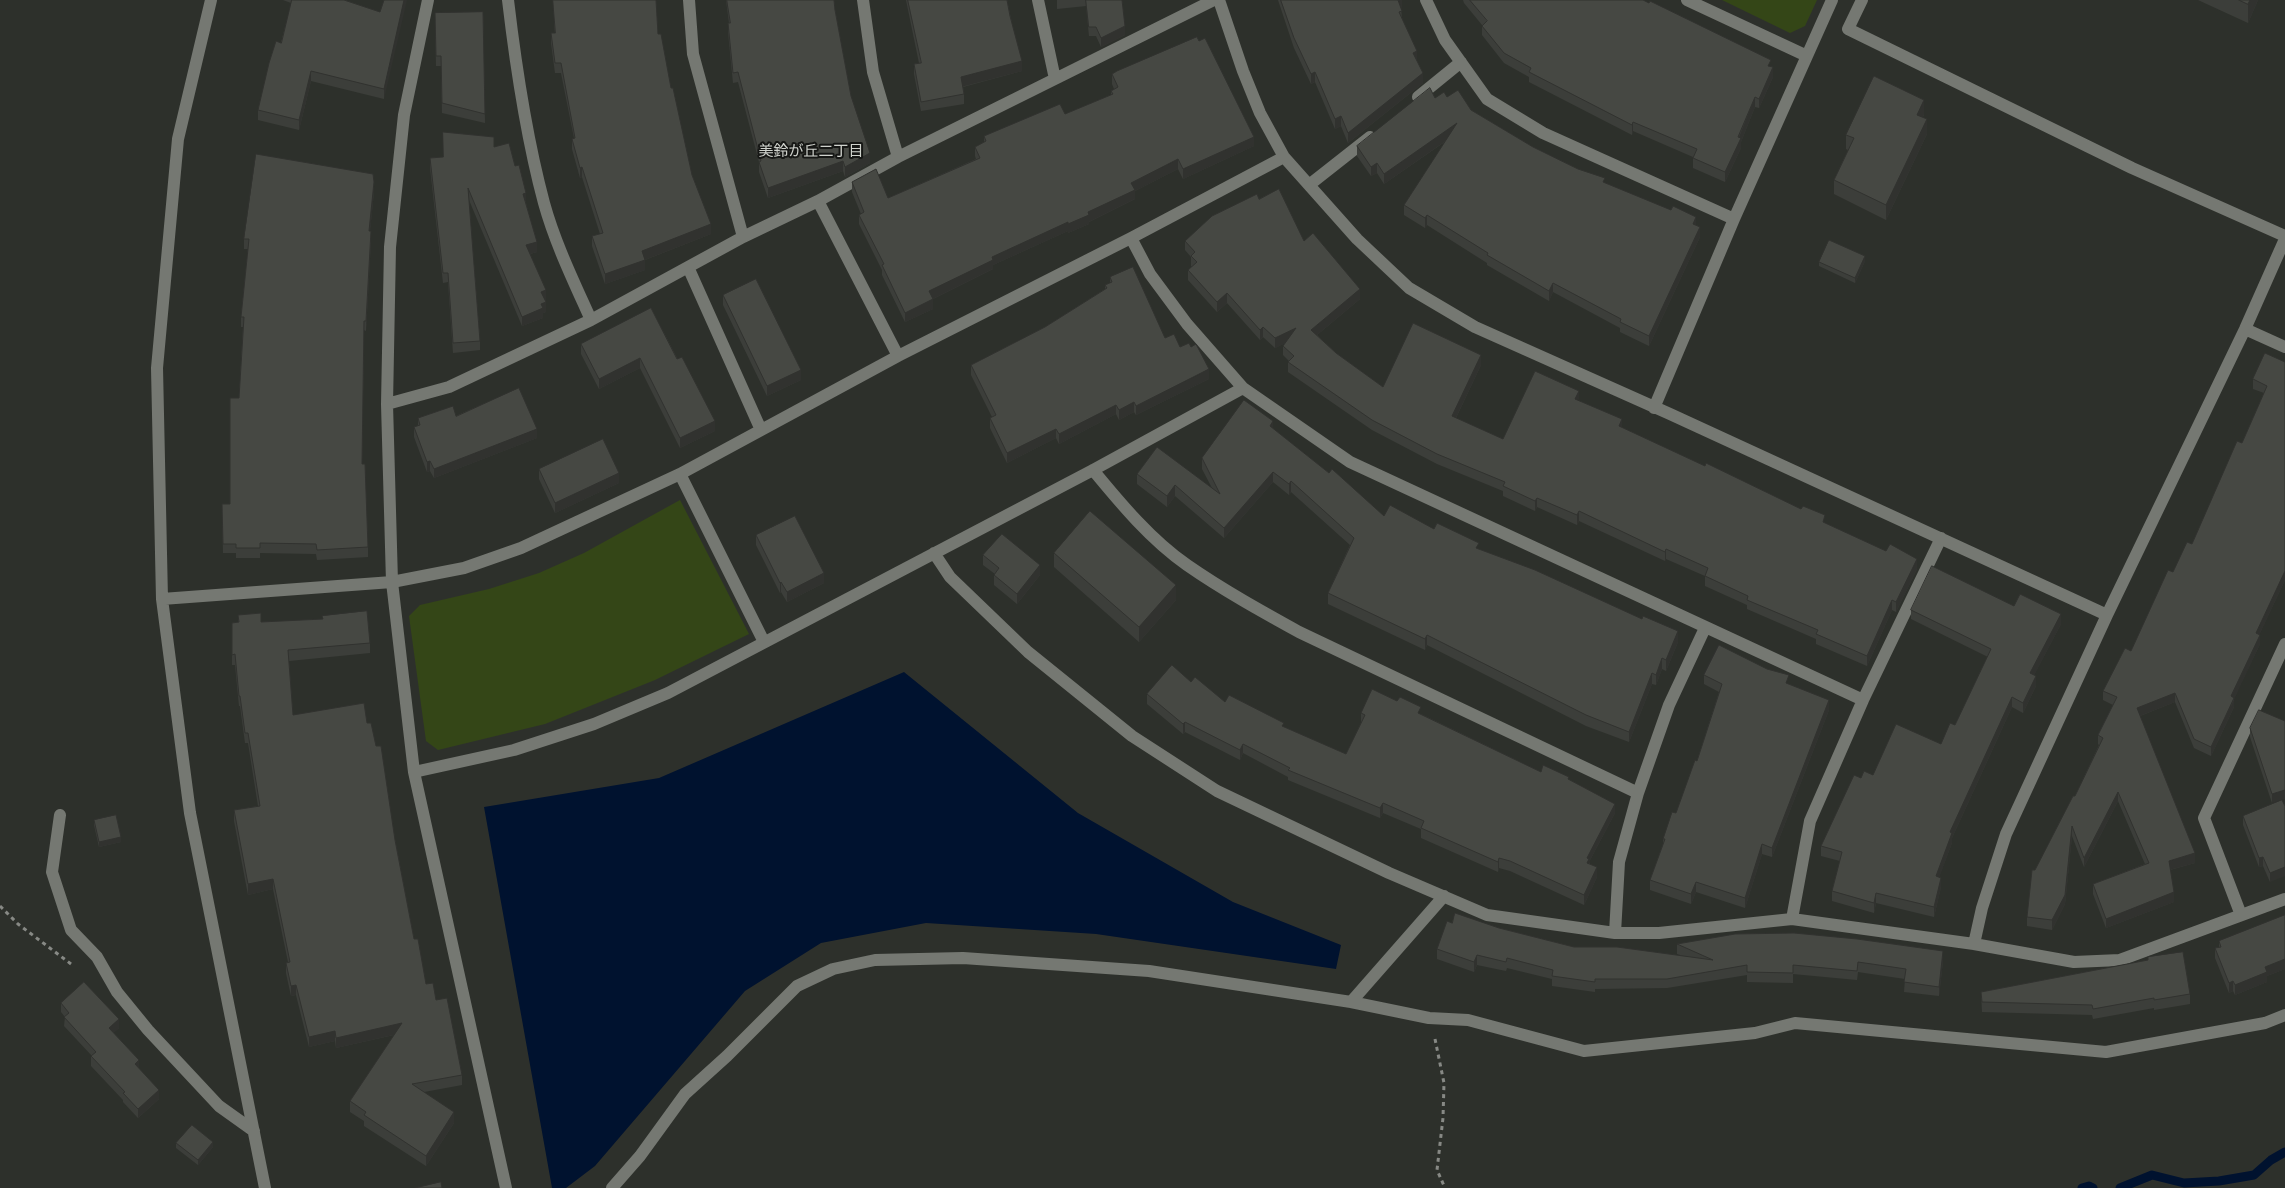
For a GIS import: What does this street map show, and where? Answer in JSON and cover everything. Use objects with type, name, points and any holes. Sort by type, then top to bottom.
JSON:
[{"type":"street","points":[[211,0],[178,139],[157,368],[162,599],[190,813],[266,1188]]},
{"type":"street","points":[[428,0],[404,115],[390,247],[388,404],[392,582],[414,772],[506,1188]]},
{"type":"street","points":[[505,0],[520,93],[545,204],[566,262],[591,320]]},
{"type":"street","points":[[689,0],[693,54],[743,237]]},
{"type":"street","points":[[863,0],[873,72],[898,157]]},
{"type":"street","points":[[1038,0],[1055,78]]},
{"type":"street","points":[[388,404],[448,387],[591,320],[743,237],[818,201],[898,157],[1214,0]]},
{"type":"street","points":[[1219,0],[1253,96],[1284,157],[1357,239],[1408,288],[1475,327],[2107,615]]},
{"type":"street","points":[[1426,0],[1445,40],[1487,98],[1543,133],[1734,219]]},
{"type":"street","points":[[1687,0],[1807,56]]},
{"type":"street","points":[[1654,408],[1734,219],[1832,0]]},
{"type":"street","points":[[1862,0],[1848,29],[2132,168],[2285,238],[2245,329],[2107,615],[2006,834],[1982,908],[1974,944]]},
{"type":"street","points":[[1408,106],[1462,62]]},
{"type":"street","points":[[1309,185],[1378,130]]},
{"type":"street","points":[[162,599],[392,582],[464,568],[521,548],[680,474],[898,356],[1131,238],[1284,157]]},
{"type":"street","points":[[818,201],[898,356]]},
{"type":"street","points":[[1131,238],[1150,274],[1187,324],[1243,388],[1350,462],[1863,700]]},
{"type":"street","points":[[688,267],[761,430]]},
{"type":"street","points":[[2245,329],[2285,347]]},
{"type":"street","points":[[414,772],[514,750],[594,724],[668,693],[1093,470],[1243,388]]},
{"type":"street","points":[[1093,470],[1128,513],[1186,564],[1255,608],[1299,632],[1638,793]]},
{"type":"street","points":[[680,474],[764,642]]},
{"type":"street","points":[[1792,919],[1810,821],[1863,700],[1941,538]]},
{"type":"street","points":[[934,553],[950,577],[1028,652],[1132,736],[1217,791],[1389,873],[1487,915],[1615,933],[1659,933],[1792,919],[1974,944],[2074,962],[2120,960],[2285,899]]},
{"type":"street","points":[[1615,933],[1619,862],[1638,793],[1668,705],[1705,628]]},
{"type":"street","points":[[2241,915],[2204,818],[2285,644]]},
{"type":"street","points":[[60,815],[52,872],[71,930],[97,957],[117,992],[148,1030],[219,1106],[254,1131]]},
{"type":"street","points":[[1351,1002],[1444,896]]},
{"type":"street","points":[[612,1188],[640,1156],[684,1094],[727,1056],[797,986],[833,969],[875,960],[963,958],[1149,971],[1351,1002],[1429,1018],[1468,1020],[1584,1051],[1755,1033],[1795,1023],[1965,1037],[2106,1052],[2265,1023],[2285,1015]]},
{"type":"path","points":[[0,906],[18,924],[76,968]]},
{"type":"path","points":[[1429,1018],[1438,1050],[1444,1084],[1443,1118],[1437,1170],[1445,1188]]},
{"type":"green space","points":[[1722,0],[1817,0],[1805,26],[1790,33]]},
{"type":"green space","points":[[680,500],[749,634],[655,680],[545,724],[438,750],[426,741],[409,616],[420,605],[489,589],[539,573],[584,553]]},
{"type":"water","points":[[904,672],[1078,813],[1233,902],[1341,945],[1336,969],[1096,934],[926,923],[821,943],[745,991],[595,1166],[566,1188],[552,1188],[484,807],[659,778]]},
{"type":"building","points":[[292,0],[344,0],[380,12],[384,0],[404,0],[384,89],[311,71],[299,120],[258,110],[269,63],[276,41],[281,43]]},
{"type":"building","points":[[553,0],[656,0],[658,34],[661,34],[671,88],[673,88],[692,175],[711,224],[642,251],[645,260],[605,274],[592,236],[603,233],[572,139],[575,138],[561,63],[555,63],[551,33],[555,33]]},
{"type":"building","points":[[727,0],[834,0],[851,96],[870,153],[845,167],[843,161],[768,188],[759,162],[761,161],[738,72],[733,73]]},
{"type":"building","points":[[908,0],[1007,0],[1022,61],[961,77],[964,94],[921,102],[914,64],[921,63]]},
{"type":"building","points":[[1086,0],[1122,0],[1125,26],[1101,38],[1096,27],[1089,27]]},
{"type":"building","points":[[1281,0],[1398,0],[1402,11],[1399,12],[1417,51],[1413,53],[1423,73],[1348,133],[1341,116],[1335,119],[1315,72],[1311,74],[1294,38]]},
{"type":"building","points":[[1470,0],[1643,0],[1649,3],[1650,1],[1771,60],[1768,66],[1773,67],[1759,99],[1755,97],[1738,137],[1741,138],[1725,172],[1693,158],[1697,149],[1633,122],[1632,125],[1529,72],[1531,68],[1504,53],[1482,26],[1487,21]]},
{"type":"building","points":[[2239,0],[2250,0],[2248,4]]},
{"type":"building","points":[[483,12],[485,114],[442,103],[441,56],[436,56],[435,13]]},
{"type":"building","points":[[1197,37],[1199,41],[1205,38],[1254,137],[1183,169],[1178,159],[1131,183],[1135,190],[1088,212],[1089,215],[1068,224],[1068,222],[992,257],[993,260],[929,291],[933,299],[905,313],[882,265],[884,264],[859,215],[864,212],[852,182],[876,169],[888,198],[980,158],[975,147],[986,141],[984,136],[1060,104],[1065,114],[1113,94],[1111,91],[1118,87],[1112,74]]},
{"type":"building","points":[[1874,76],[1924,100],[1917,115],[1927,119],[1886,205],[1834,180],[1854,138],[1846,135]]},
{"type":"building","points":[[1430,88],[1435,98],[1444,92],[1447,97],[1458,90],[1471,110],[1533,147],[1578,169],[1605,178],[1603,182],[1671,210],[1673,206],[1696,217],[1693,224],[1700,227],[1649,336],[1620,322],[1621,319],[1553,283],[1549,291],[1487,255],[1488,253],[1427,215],[1425,218],[1404,205],[1457,123],[1384,174],[1377,163],[1371,167],[1357,146]]},
{"type":"building","points":[[443,132],[494,137],[494,147],[509,143],[515,166],[519,165],[526,193],[523,194],[537,242],[526,245],[546,290],[541,292],[546,302],[541,304],[543,308],[522,317],[468,188],[480,341],[453,343],[448,273],[443,273],[430,158],[443,157]]},
{"type":"building","points":[[256,154],[373,174],[366,321],[364,321],[362,464],[365,464],[368,547],[317,550],[316,544],[260,543],[260,548],[236,548],[236,544],[223,544],[222,504],[230,504],[230,398],[239,398],[244,317],[241,317],[249,239],[244,239]]},
{"type":"building","points":[[1279,189],[1304,241],[1313,233],[1360,289],[1311,330],[1336,353],[1383,387],[1413,323],[1481,355],[1452,416],[1503,439],[1535,371],[1579,391],[1575,399],[1622,419],[1619,426],[1705,466],[1706,463],[1801,509],[1803,506],[1825,515],[1823,522],[1886,551],[1890,544],[1917,559],[1896,602],[1892,600],[1867,656],[1816,634],[1818,630],[1747,600],[1748,596],[1705,576],[1708,568],[1666,549],[1665,552],[1579,511],[1577,515],[1537,498],[1535,501],[1503,486],[1505,482],[1437,454],[1372,420],[1288,362],[1294,356],[1283,346],[1296,328],[1275,338],[1263,327],[1260,330],[1227,293],[1217,302],[1188,270],[1197,262],[1191,256],[1195,252],[1185,241],[1212,216],[1257,194],[1259,199]]},
{"type":"building","points":[[1829,240],[1865,256],[1855,278],[1819,262]]},
{"type":"building","points":[[1133,267],[1165,338],[1174,334],[1180,347],[1189,343],[1191,347],[1196,344],[1209,369],[1136,406],[1134,402],[1119,410],[1116,405],[1059,434],[1056,429],[1007,453],[990,418],[996,415],[971,365],[1045,327],[1107,288],[1105,285],[1112,282],[1110,277]]},
{"type":"building","points":[[756,279],[801,370],[767,386],[723,295]]},
{"type":"building","points":[[651,308],[677,359],[682,357],[715,421],[680,438],[640,358],[599,379],[581,344]]},
{"type":"building","points":[[2265,353],[2285,362],[2285,571],[2256,633],[2260,635],[2231,696],[2234,698],[2211,747],[2194,739],[2175,693],[2137,708],[2195,853],[2169,861],[2174,892],[2106,919],[2093,884],[2149,863],[2118,792],[2084,858],[2072,826],[2065,895],[2052,920],[2027,917],[2032,870],[2035,870],[2073,796],[2075,796],[2103,738],[2098,735],[2117,697],[2103,691],[2125,648],[2131,651],[2168,570],[2173,572],[2187,542],[2192,544],[2237,441],[2242,443],[2267,386],[2253,379]]},
{"type":"building","points":[[519,388],[537,429],[434,469],[430,461],[427,462],[414,427],[420,425],[418,418],[453,406],[456,416]]},
{"type":"building","points":[[1244,400],[1273,421],[1270,426],[1329,473],[1332,469],[1384,516],[1390,505],[1434,529],[1437,523],[1479,543],[1476,548],[1535,570],[1642,619],[1643,616],[1678,631],[1666,660],[1662,658],[1656,675],[1652,673],[1629,732],[1586,715],[1427,635],[1425,639],[1328,593],[1354,538],[1291,481],[1289,484],[1273,472],[1224,528],[1175,485],[1167,496],[1137,474],[1157,447],[1220,494],[1202,458]]},
{"type":"building","points":[[603,439],[619,473],[555,503],[539,469]]},
{"type":"building","points":[[1090,511],[1176,585],[1139,627],[1054,553]]},
{"type":"building","points":[[795,516],[824,573],[787,592],[780,583],[756,535]]},
{"type":"building","points":[[1002,534],[1040,565],[1017,594],[994,575],[999,568],[983,555]]},
{"type":"building","points":[[1932,566],[2014,606],[2020,594],[2061,614],[2030,673],[2036,676],[2023,703],[2012,697],[1950,832],[1952,833],[1936,876],[1941,878],[1934,907],[1876,893],[1874,903],[1832,891],[1842,852],[1821,846],[1854,775],[1861,778],[1864,771],[1873,775],[1896,724],[1941,744],[1950,723],[1955,725],[1991,649],[1911,610]]},
{"type":"building","points":[[367,611],[370,643],[288,650],[293,715],[364,703],[367,723],[371,723],[376,746],[381,746],[395,840],[414,939],[418,939],[426,984],[433,983],[436,1000],[447,998],[462,1075],[412,1084],[454,1112],[426,1156],[364,1115],[366,1112],[350,1101],[402,1023],[336,1038],[335,1031],[309,1037],[296,985],[291,986],[286,963],[290,962],[273,879],[248,884],[234,810],[260,806],[248,733],[245,733],[235,654],[232,655],[232,623],[239,622],[238,615],[261,613],[261,622],[323,619],[322,616]]},
{"type":"building","points":[[1719,645],[1767,669],[1789,675],[1786,683],[1829,700],[1772,848],[1762,844],[1745,898],[1696,882],[1691,894],[1650,880],[1665,839],[1663,839],[1672,812],[1676,813],[1695,760],[1697,761],[1722,684],[1704,675]]},
{"type":"building","points":[[1172,665],[1191,682],[1195,677],[1225,702],[1229,695],[1284,723],[1282,726],[1346,754],[1365,715],[1361,713],[1372,689],[1397,701],[1400,697],[1421,707],[1418,713],[1541,772],[1543,765],[1569,777],[1568,779],[1615,804],[1587,858],[1589,859],[1587,863],[1597,867],[1584,895],[1510,861],[1499,858],[1498,862],[1421,828],[1424,821],[1383,803],[1380,808],[1288,770],[1290,768],[1243,744],[1240,750],[1185,722],[1183,724],[1147,694]]},
{"type":"building","points":[[2259,710],[2285,721],[2285,790],[2272,794],[2250,728]]},
{"type":"building","points":[[2282,800],[2285,806],[2285,867],[2270,873],[2263,857],[2259,858],[2243,816]]},
{"type":"building","points":[[116,815],[121,837],[99,842],[94,820]]},
{"type":"building","points":[[1455,913],[1499,928],[1574,947],[1617,947],[1713,960],[1677,944],[1735,934],[1794,933],[1857,939],[1943,951],[1939,987],[1904,982],[1906,969],[1858,962],[1857,971],[1793,965],[1793,973],[1747,972],[1747,965],[1667,979],[1595,979],[1595,982],[1552,976],[1553,970],[1507,958],[1506,962],[1477,955],[1474,962],[1437,949],[1447,921],[1452,923]]},
{"type":"building","points":[[2285,915],[2285,959],[2265,967],[2267,972],[2235,985],[2233,981],[2229,983],[2215,948],[2221,947],[2219,941]]},
{"type":"building","points":[[2183,952],[2190,994],[2154,1000],[2154,998],[2093,1009],[2092,1005],[1982,1002],[1981,992],[2148,960],[2148,957]]},
{"type":"building","points":[[84,982],[119,1019],[109,1028],[139,1060],[135,1064],[159,1090],[138,1109],[123,1093],[125,1092],[91,1056],[96,1052],[64,1017],[69,1013],[61,1003]]},
{"type":"building","points":[[192,1125],[213,1142],[198,1160],[176,1143]]},
{"type":"building","points":[[441,1182],[442,1188],[415,1188]]},
{"type":"waterway","points":[[2120,1188],[2152,1175],[2184,1183],[2219,1181],[2254,1175],[2271,1160],[2285,1152]]},
{"type":"waterway","points":[[2082,1188],[2089,1186],[2093,1188]]},
{"type":"district","name":"美鈴が丘二丁目","points":[[811,152]]}]
